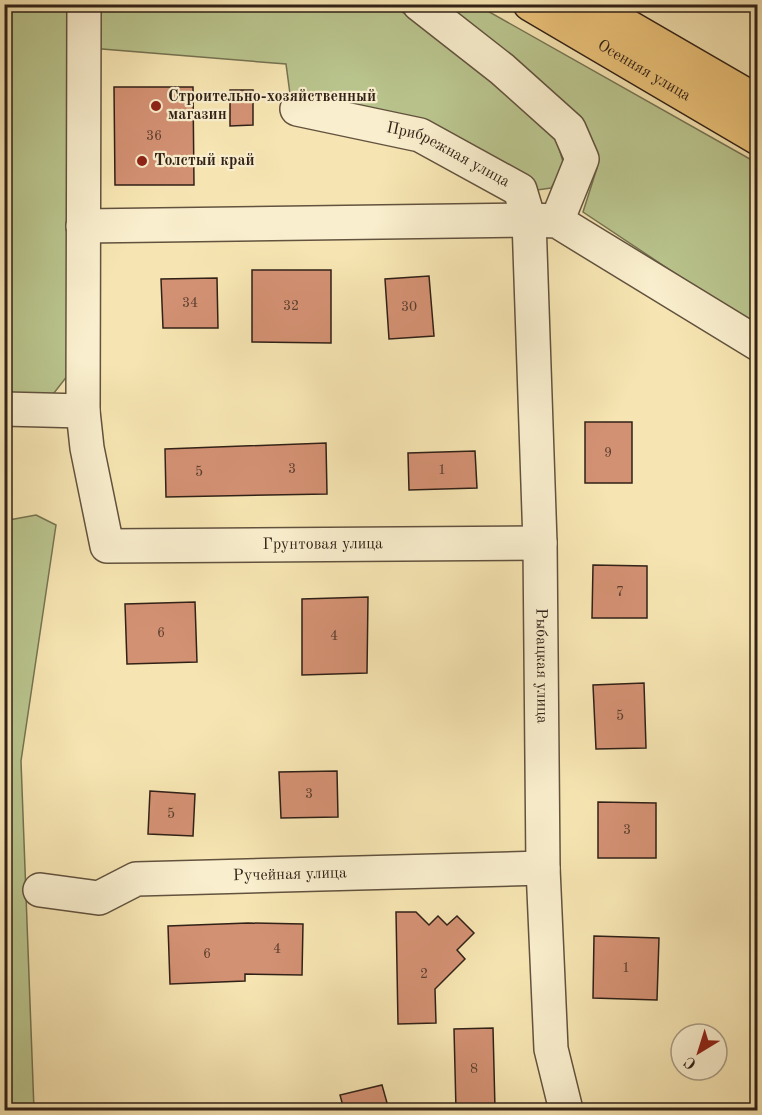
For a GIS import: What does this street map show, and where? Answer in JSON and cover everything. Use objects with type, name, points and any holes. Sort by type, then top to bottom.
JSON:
[{"type":"main road","name":"Осенняя улица","points":[[530,4],[758,138]]},
{"type":"main road","name":"Осенняя улица","points":[[589,4],[758,102]]},
{"type":"street","points":[[4,409],[82,411],[84,4]]},
{"type":"street","points":[[419,4],[502,69],[569,129],[582,159],[543,220]]},
{"type":"street","name":"Прибрежная улица","points":[[297,109],[420,135],[520,190],[543,220]]},
{"type":"street","points":[[83,226],[543,220],[758,344]]},
{"type":"street","name":"Рыбацкая улица","points":[[543,220],[540,543],[543,868],[551,1049],[566,1110]]},
{"type":"street","name":"Грунтовая улица","points":[[82,411],[87,448],[107,546],[540,543]]},
{"type":"street","name":"Ручейная улица","points":[[40,890],[99,898],[136,879],[543,868]]},
{"type":"green space","points":[[5,5],[70,5],[68,375],[47,402],[5,402]]},
{"type":"green space","points":[[89,5],[391,5],[436,33],[554,132],[564,165],[551,188],[537,190],[418,122],[290,94],[286,64],[90,48]]},
{"type":"green space","points":[[435,5],[477,5],[757,163],[757,328],[583,212],[597,168],[579,132]]},
{"type":"green space","points":[[36,515],[56,525],[21,761],[34,1110],[5,1110],[4,531],[9,520]]},
{"type":"building","points":[[114,87],[193,87],[194,185],[115,185]]},
{"type":"building","points":[[230,90],[253,90],[253,125],[230,126]]},
{"type":"building","points":[[252,270],[331,270],[331,343],[252,342]]},
{"type":"building","points":[[429,276],[434,336],[389,339],[385,279]]},
{"type":"building","points":[[217,278],[218,328],[163,328],[161,279]]},
{"type":"building","points":[[585,422],[632,422],[632,483],[585,483]]},
{"type":"building","points":[[326,443],[327,494],[166,497],[165,449]]},
{"type":"building","points":[[475,451],[477,488],[409,490],[408,453]]},
{"type":"building","points":[[593,565],[647,566],[647,618],[592,618]]},
{"type":"building","points":[[368,597],[367,673],[302,675],[302,599]]},
{"type":"building","points":[[195,602],[197,662],[127,664],[125,604]]},
{"type":"building","points":[[644,683],[646,748],[596,749],[593,685]]},
{"type":"building","points":[[337,771],[338,817],[281,818],[279,772]]},
{"type":"building","points":[[150,791],[195,794],[193,836],[148,834]]},
{"type":"building","points":[[598,802],[656,803],[656,858],[598,858]]},
{"type":"building","points":[[396,912],[416,912],[429,925],[438,916],[447,925],[457,916],[474,933],[457,950],[465,959],[435,989],[436,1023],[398,1024]]},
{"type":"building","points":[[248,923],[303,924],[302,975],[245,974],[245,981],[170,984],[168,926]]},
{"type":"building","points":[[594,936],[659,938],[657,1000],[593,998]]},
{"type":"building","points":[[493,1028],[495,1109],[456,1110],[454,1029]]},
{"type":"building","points":[[382,1085],[389,1110],[344,1110],[340,1095]]},
{"type":"place","name":"Строительно-хозяйственный магазин","points":[[156,106]]},
{"type":"place","name":"Толстый край","points":[[142,161]]}]
